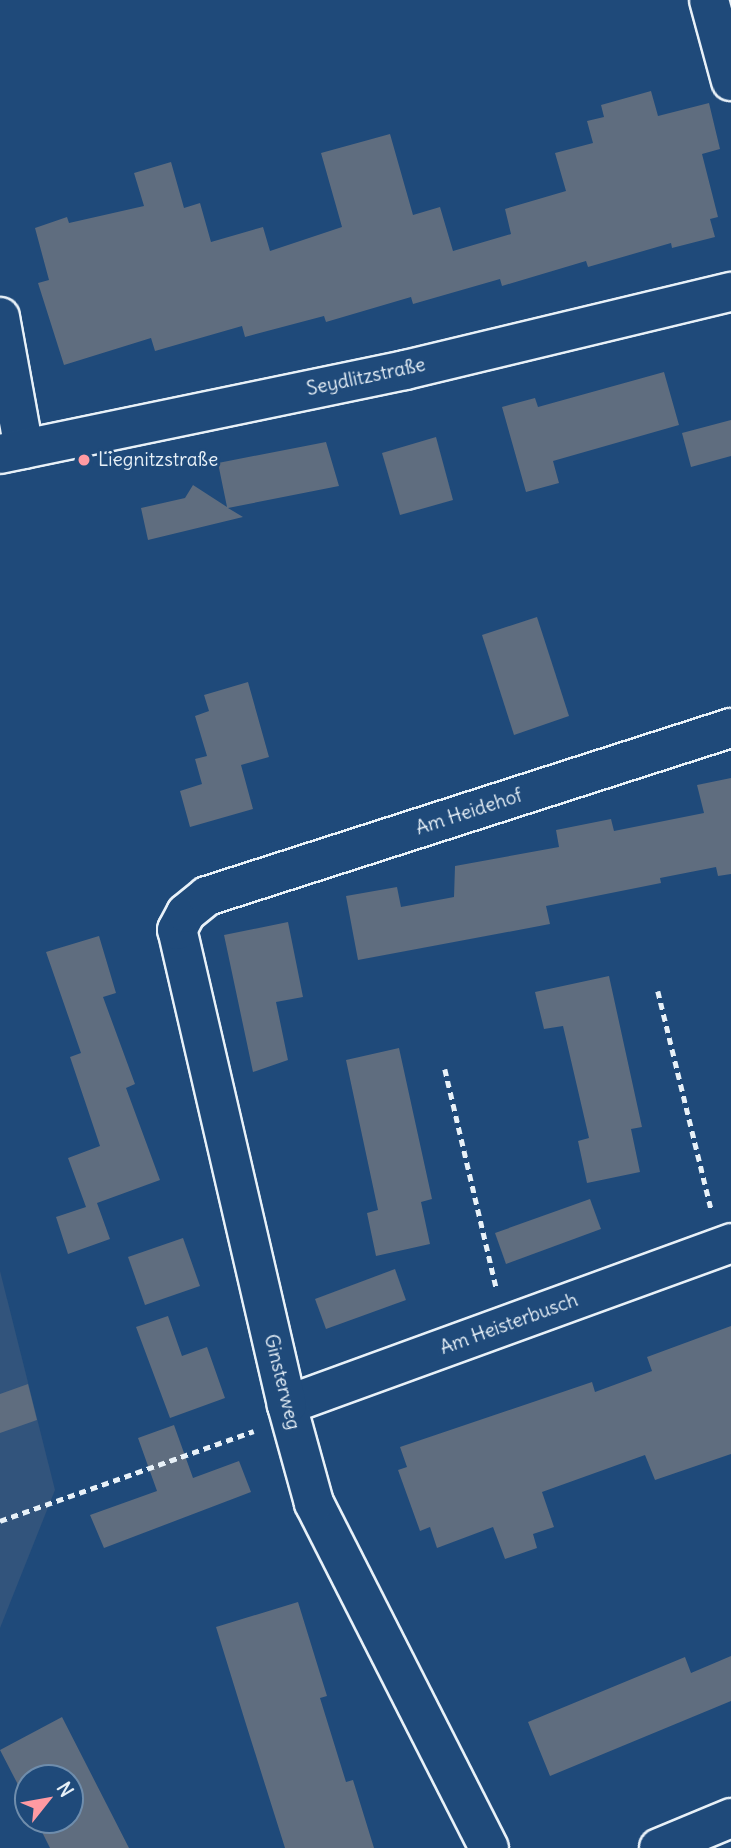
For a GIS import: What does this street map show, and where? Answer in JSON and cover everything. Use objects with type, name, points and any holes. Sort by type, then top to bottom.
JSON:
[{"type":"street","points":[[709,0],[731,81]]},
{"type":"street","name":"Seydlitzstraße","points":[[12,452],[405,370],[731,292]]},
{"type":"street","points":[[0,317],[12,452]]},
{"type":"street","name":"Am Heidehof","points":[[207,896],[731,728]]},
{"type":"street","name":"Ginsterweg","points":[[207,896],[186,914],[177,930],[179,952],[287,1405],[314,1503],[489,1848]]},
{"type":"street","name":"Am Heisterbusch","points":[[287,1405],[726,1245]]},
{"type":"street","points":[[659,1848],[731,1818]]},
{"type":"path","points":[[658,992],[726,1245]]},
{"type":"path","points":[[445,1069],[505,1325]]},
{"type":"path","points":[[0,1521],[265,1428],[287,1405]]},
{"type":"shaded area","points":[[0,1271],[55,1490],[0,1628]]},
{"type":"building","points":[[651,91],[658,116],[709,103],[720,149],[702,154],[718,217],[710,219],[715,237],[672,248],[671,243],[588,267],[586,261],[502,286],[500,279],[413,304],[411,297],[326,322],[324,316],[245,337],[242,326],[155,351],[151,338],[64,365],[38,283],[49,280],[35,228],[67,217],[69,223],[144,206],[134,173],[171,162],[184,208],[200,203],[211,242],[263,227],[270,251],[342,227],[321,153],[390,134],[413,215],[440,207],[453,251],[511,234],[505,209],[566,191],[555,153],[593,143],[587,121],[604,117],[601,105]]},
{"type":"building","points":[[664,372],[679,425],[553,461],[559,483],[526,492],[502,407],[535,398],[538,407]]},
{"type":"building","points":[[731,420],[731,456],[691,467],[682,433]]},
{"type":"building","points":[[436,437],[453,500],[400,515],[382,453]]},
{"type":"building","points":[[326,442],[339,486],[228,508],[243,517],[148,540],[141,508],[185,498],[193,485],[227,507],[218,463]]},
{"type":"building","points":[[537,617],[569,716],[514,735],[482,635]]},
{"type":"building","points":[[248,682],[269,757],[241,765],[253,809],[190,827],[180,791],[202,784],[195,759],[207,756],[195,716],[209,711],[204,695]]},
{"type":"building","points":[[731,778],[731,874],[718,876],[716,867],[660,878],[661,883],[546,906],[550,924],[358,960],[346,896],[397,887],[401,907],[454,897],[455,866],[559,847],[556,830],[611,819],[614,831],[704,813],[697,785]]},
{"type":"building","points":[[288,922],[303,997],[276,1002],[288,1060],[253,1072],[224,935]]},
{"type":"building","points":[[99,936],[116,993],[103,997],[135,1084],[126,1088],[160,1180],[97,1203],[110,1239],[68,1254],[56,1217],[86,1207],[68,1158],[100,1146],[70,1057],[81,1053],[46,952]]},
{"type":"building","points":[[609,976],[642,1127],[631,1129],[640,1172],[587,1183],[578,1141],[589,1138],[563,1026],[544,1029],[535,992]]},
{"type":"building","points":[[399,1048],[432,1199],[421,1202],[430,1244],[376,1256],[367,1213],[378,1210],[346,1060]]},
{"type":"building","points":[[590,1199],[601,1229],[506,1264],[495,1233]]},
{"type":"building","points":[[183,1238],[200,1286],[145,1305],[128,1257]]},
{"type":"building","points":[[395,1269],[406,1300],[326,1329],[315,1299]]},
{"type":"building","points":[[168,1316],[182,1356],[207,1347],[225,1398],[170,1418],[136,1327]]},
{"type":"building","points":[[731,1326],[731,1454],[655,1480],[645,1455],[542,1492],[554,1527],[533,1534],[537,1548],[505,1559],[493,1527],[437,1548],[430,1527],[420,1531],[398,1470],[407,1467],[400,1447],[592,1382],[595,1392],[652,1371],[647,1357]]},
{"type":"building","points":[[28,1384],[37,1420],[0,1433],[0,1394]]},
{"type":"building","points":[[174,1425],[193,1478],[239,1461],[251,1492],[104,1548],[90,1515],[157,1491],[138,1438]]},
{"type":"building","points":[[298,1602],[327,1696],[320,1698],[346,1782],[353,1780],[374,1848],[285,1848],[245,1721],[216,1627]]},
{"type":"building","points":[[731,1656],[731,1701],[550,1776],[528,1722],[685,1657],[691,1673]]},
{"type":"building","points":[[62,1717],[129,1848],[50,1848],[43,1834],[84,1834],[84,1764],[14,1764],[14,1777],[0,1750]]},
{"type":"place","name":"Liegnitzstraße","points":[[84,460]]}]
